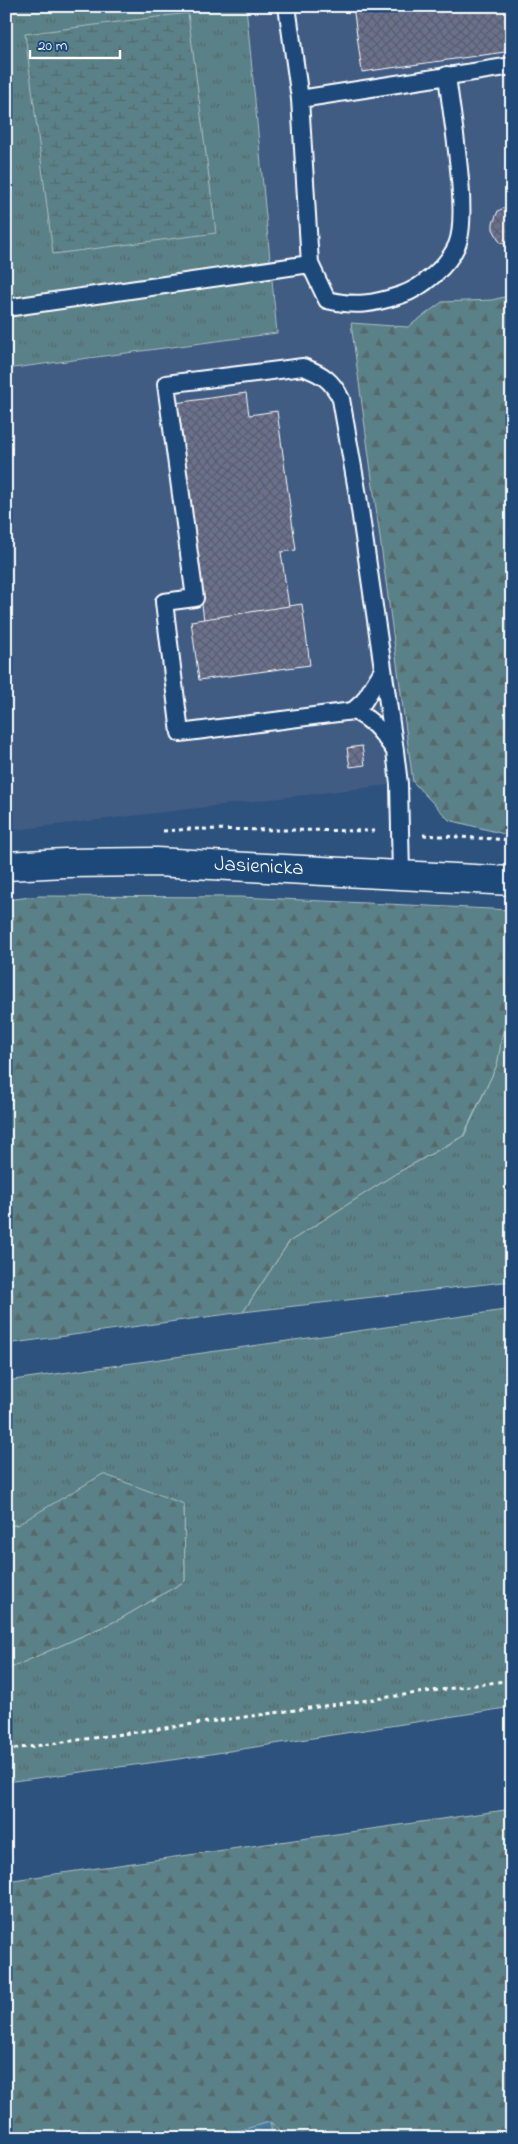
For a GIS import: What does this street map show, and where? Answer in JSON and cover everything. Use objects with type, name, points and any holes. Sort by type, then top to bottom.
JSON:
[{"type":"main road","name":"Jasienicka","points":[[6,866],[72,862],[146,862],[512,881]]},
{"type":"lane","points":[[287,6],[300,99],[310,264],[327,300],[350,305],[381,301],[414,291],[440,268],[457,245],[462,207],[447,75]]},
{"type":"lane","points":[[300,99],[512,66]]},
{"type":"lane","points":[[6,308],[310,264]]},
{"type":"lane","points":[[395,751],[380,730],[364,715],[353,711],[180,733],[164,602],[195,598],[166,384],[303,367],[322,374],[334,384],[341,398],[358,496],[395,751],[399,784],[401,875]]},
{"type":"lane","points":[[353,711],[364,701],[383,670]]},
{"type":"path","points":[[153,832],[192,829],[368,831],[512,840]]},
{"type":"path","points":[[6,1750],[512,1680]]},
{"type":"shaded area","points":[[246,6],[512,6],[512,795],[413,782],[6,831],[6,369],[277,333]]},
{"type":"green space","points":[[6,6],[246,6],[277,333],[6,369]]},
{"type":"green space","points":[[188,13],[216,233],[53,254],[25,34]]},
{"type":"green space","points":[[512,295],[512,836],[449,820],[413,782],[351,323],[408,327],[442,302],[492,300]]},
{"type":"green space","points":[[39,896],[240,897],[512,910],[512,981],[497,1065],[463,1136],[395,1174],[289,1242],[243,1312],[6,1344],[6,900]]},
{"type":"green space","points":[[512,981],[512,1281],[243,1312],[289,1242],[395,1174],[464,1136],[497,1065]]},
{"type":"green space","points":[[512,1309],[512,1707],[172,1760],[6,1782],[6,1670],[120,1619],[185,1581],[184,1504],[6,1526],[6,1381]]},
{"type":"green space","points":[[103,1474],[184,1504],[185,1581],[120,1619],[6,1670],[6,1526],[17,1525]]},
{"type":"green space","points":[[512,1809],[512,2105],[508,2138],[289,2138],[270,2122],[214,2138],[6,2138],[6,1881]]},
{"type":"green space","points":[[270,2122],[289,2138],[273,2138]]},
{"type":"water","points":[[270,2122],[273,2138],[214,2138]]},
{"type":"building","points":[[353,6],[512,6],[512,51],[362,72]]},
{"type":"building","points":[[512,203],[512,248],[500,242],[493,229],[493,223],[498,211]]},
{"type":"building","points":[[246,393],[249,415],[277,411],[296,550],[281,552],[289,607],[204,620],[175,403]]},
{"type":"building","points":[[302,604],[310,665],[199,680],[191,621]]},
{"type":"building","points":[[362,746],[365,765],[350,767],[347,748]]}]
